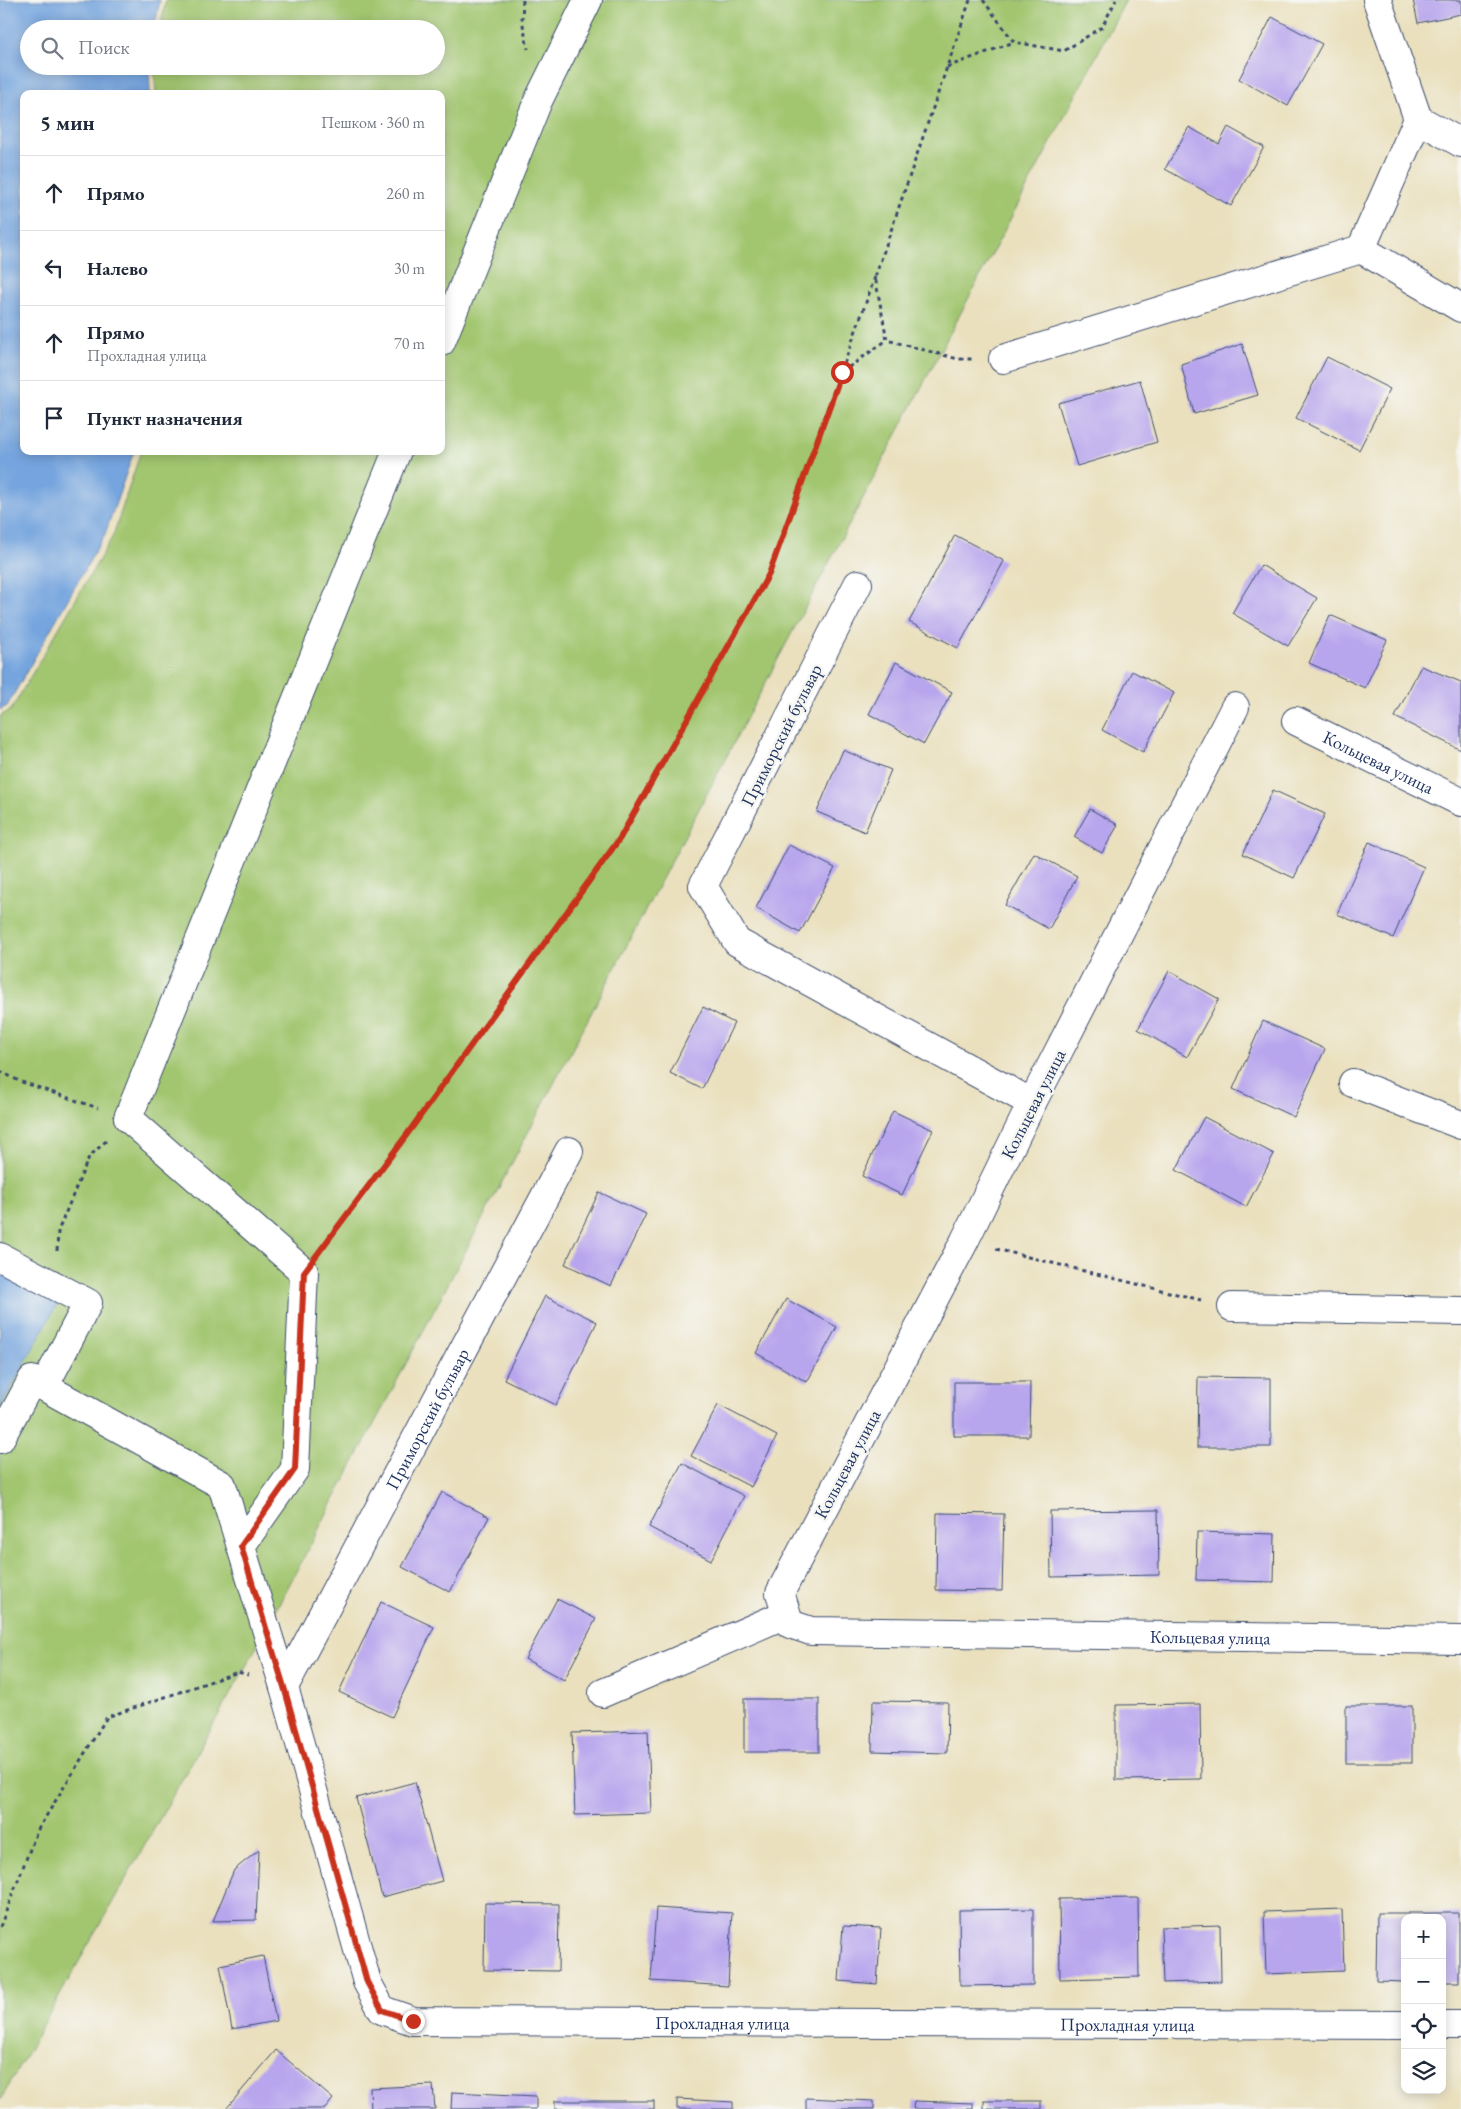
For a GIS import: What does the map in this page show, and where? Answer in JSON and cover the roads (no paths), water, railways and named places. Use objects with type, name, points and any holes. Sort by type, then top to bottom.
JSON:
[{"type":"street","points":[[445,332],[538,101],[588,0]]},
{"type":"street","points":[[1377,0],[1418,119],[1461,143]]},
{"type":"street","points":[[1361,249],[1418,119]]},
{"type":"street","points":[[1003,359],[1361,249],[1461,308]]},
{"type":"street","points":[[241,1546],[295,1469],[304,1272],[128,1118],[395,455]]},
{"type":"street","name":"Приморский бульвар","points":[[858,584],[704,886],[737,942],[1032,1103]]},
{"type":"street","name":"Кольцевая улица","points":[[1236,707],[1032,1103],[964,1242],[780,1593],[790,1624],[811,1631],[1461,1640]]},
{"type":"street","name":"Кольцевая улица","points":[[1296,722],[1461,802]]},
{"type":"street","points":[[1353,1083],[1461,1125]]},
{"type":"street","name":"Приморский бульвар","points":[[284,1687],[569,1151]]},
{"type":"street","points":[[0,1257],[88,1303],[44,1387],[32,1380],[0,1439]]},
{"type":"street","points":[[1232,1307],[1461,1311]]},
{"type":"street","name":"Прохладная улица","points":[[44,1387],[222,1485],[284,1687],[367,1982],[382,2010],[413,2021],[1401,2025]]},
{"type":"street","points":[[603,1693],[786,1614]]},
{"type":"street","points":[[1446,2025],[1461,2025]]},
{"type":"water","points":[[0,0],[160,0],[156,20],[20,20],[20,75],[149,75],[150,90],[20,90],[20,455],[133,455],[105,534],[7,706],[0,710]]},
{"type":"water","points":[[0,1272],[58,1303],[0,1408]]}]
